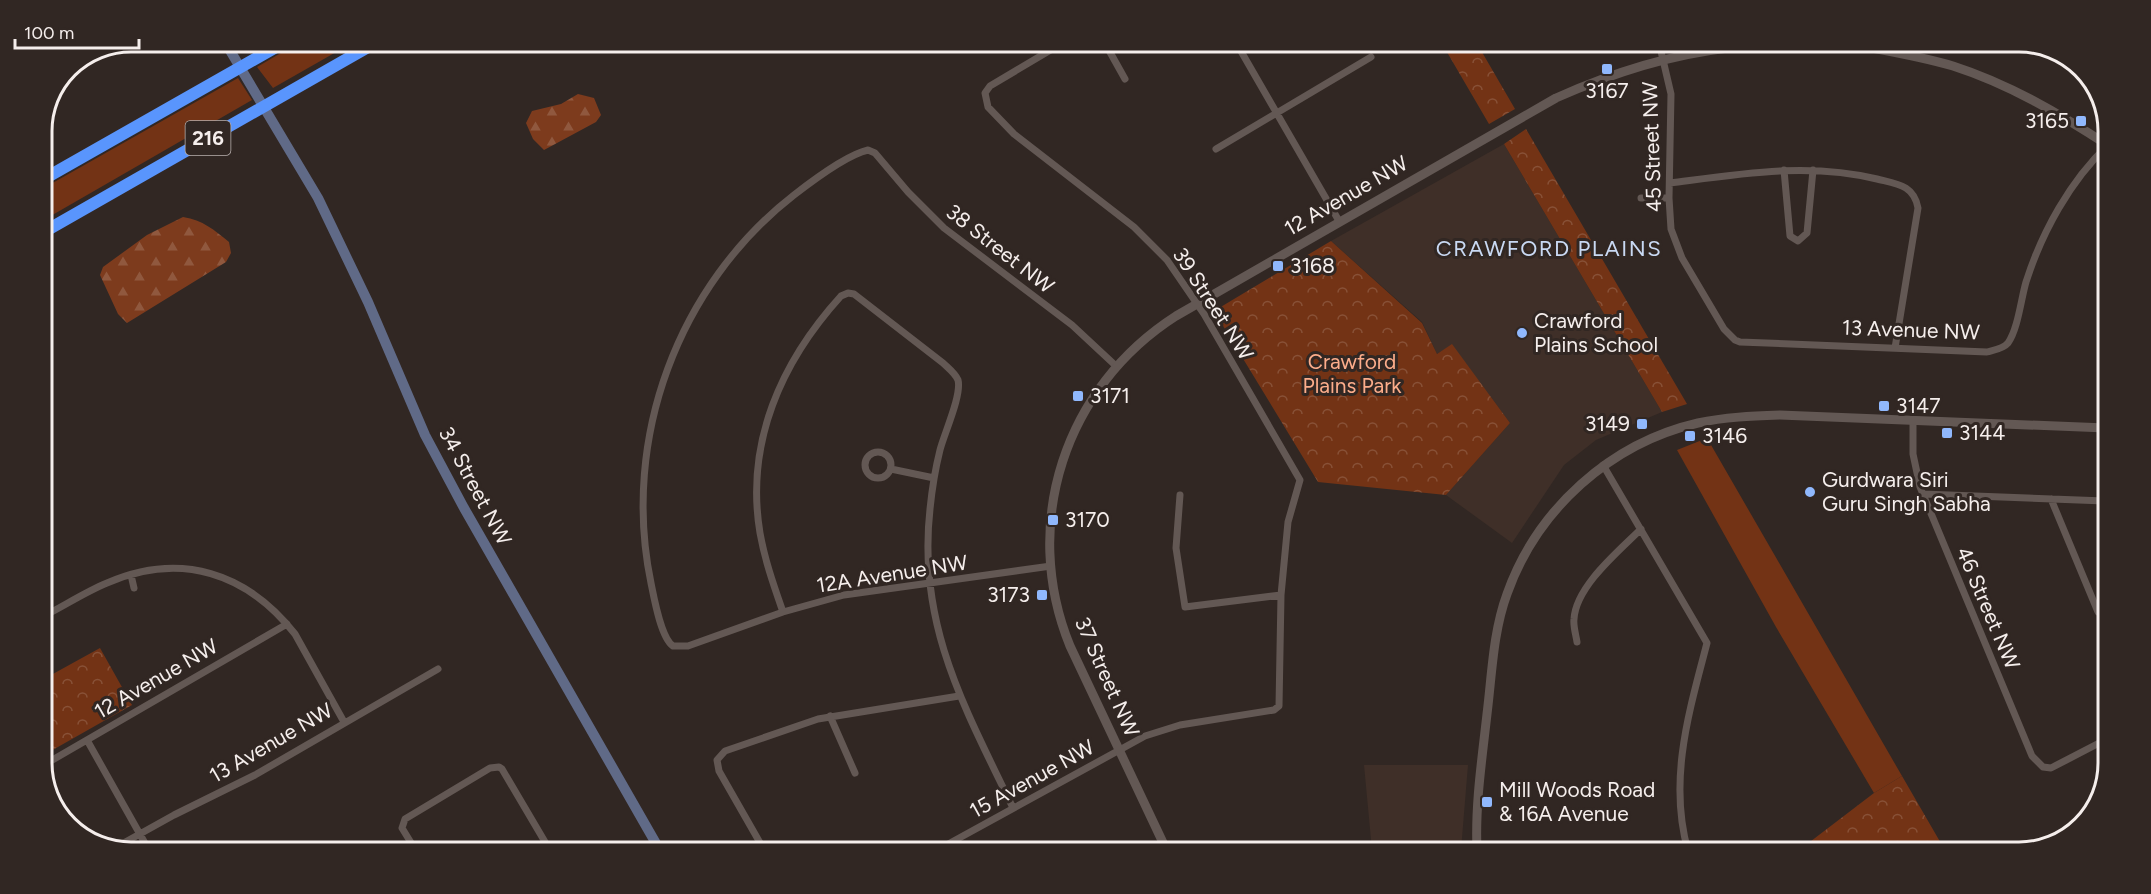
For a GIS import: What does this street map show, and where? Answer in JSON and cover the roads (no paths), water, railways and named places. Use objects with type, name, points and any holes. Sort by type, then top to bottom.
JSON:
[{"type":"highway","name":"216","points":[[52,174],[267,52]]},
{"type":"highway","name":"216","points":[[52,227],[359,52]]},
{"type":"main road","name":"34 Street NW","points":[[231,52],[318,198],[345,252],[425,435],[464,508],[655,842]]},
{"type":"street","name":"39 Street NW","points":[[1047,52],[994,82],[985,93],[988,107],[1014,134],[1147,238],[1176,271],[1300,480],[1288,522],[1281,595],[1278,708]]},
{"type":"street","points":[[1110,52],[1125,79]]},
{"type":"street","points":[[1242,52],[1339,221]]},
{"type":"street","name":"45 Street NW","points":[[1662,52],[1671,94],[1671,229],[1677,246],[1724,329],[1731,337]]},
{"type":"street","name":"12 Avenue NW","points":[[1058,476],[1083,413],[1116,366],[1161,326],[1339,221],[1556,98],[1624,70],[1664,59],[1705,52]]},
{"type":"street","points":[[1891,52],[1953,66],[2020,93],[2098,139]]},
{"type":"street","points":[[1216,150],[1371,57]]},
{"type":"street","name":"38 Street NW","points":[[673,646],[667,641],[653,595],[643,520],[643,483],[648,442],[664,376],[694,311],[722,269],[775,211],[815,180],[860,153],[871,151],[878,155],[908,192],[944,228],[1072,325],[1116,366]]},
{"type":"street","name":"13 Avenue NW","points":[[1731,337],[1740,342],[1754,343],[1987,352],[1999,349],[2007,344],[2014,329],[2027,278],[2052,221],[2083,173],[2098,156]]},
{"type":"street","points":[[1785,170],[1790,236],[1798,241],[1807,233],[1812,170]]},
{"type":"street","points":[[1670,183],[1785,170],[1812,170],[1844,173],[1902,186],[1916,197],[1918,208],[1895,348]]},
{"type":"street","points":[[1641,198],[1670,198]]},
{"type":"street","points":[[783,612],[770,576],[760,532],[758,478],[763,439],[773,401],[795,355],[841,296],[848,293],[861,297],[943,363],[953,372],[958,381],[957,395],[934,478],[928,535],[930,583],[942,647],[959,696],[1013,808]]},
{"type":"street","points":[[1477,842],[1478,798],[1495,646],[1506,594],[1519,564],[1541,529],[1566,498],[1604,465],[1659,435],[1724,418],[1780,415],[2098,428]]},
{"type":"street","name":"46 Street NW","points":[[1913,421],[1914,463],[1923,494],[2032,756],[2043,767],[2056,767],[2098,744]]},
{"type":"street","points":[[1604,465],[1707,643],[1688,715],[1680,758],[1681,820],[1686,842]]},
{"type":"street","points":[[891,469],[934,478]]},
{"type":"street","name":"37 Street NW","points":[[1058,476],[1051,512],[1051,566],[1057,603],[1066,635],[1163,842]]},
{"type":"street","points":[[1923,494],[2098,501]]},
{"type":"street","points":[[1180,495],[1176,548],[1185,607],[1281,595]]},
{"type":"street","points":[[2052,499],[2098,612]]},
{"type":"street","points":[[1577,642],[1573,620],[1576,608],[1591,579],[1641,529]]},
{"type":"street","name":"12A Avenue NW","points":[[673,646],[688,646],[783,612],[844,595],[1051,566]]},
{"type":"street","points":[[53,611],[108,582],[159,568],[196,570],[226,578],[268,604],[287,624],[345,722]]},
{"type":"street","points":[[130,575],[134,588]]},
{"type":"street","name":"12 Avenue NW","points":[[53,760],[287,624]]},
{"type":"street","name":"13 Avenue NW","points":[[126,842],[255,775],[438,669]]},
{"type":"street","points":[[760,842],[721,774],[717,760],[725,751],[830,716],[959,696]]},
{"type":"street","name":"15 Avenue NW","points":[[952,842],[1145,736],[1169,728],[1278,708]]},
{"type":"street","points":[[830,716],[855,773]]},
{"type":"street","points":[[87,740],[144,842]]},
{"type":"street","points":[[410,842],[402,828],[405,819],[490,768],[499,767],[502,768],[545,842]]},
{"type":"place","name":"3167","points":[[1607,69]]},
{"type":"place","name":"3165","points":[[2081,121]]},
{"type":"place","name":"3168","points":[[1278,266]]},
{"type":"place","name":"Crawford Plains School","points":[[1522,333]]},
{"type":"place","name":"3171","points":[[1078,396]]},
{"type":"place","name":"3147","points":[[1884,406]]},
{"type":"place","name":"3149","points":[[1642,424]]},
{"type":"place","name":"3144","points":[[1947,433]]},
{"type":"place","name":"3146","points":[[1690,436]]},
{"type":"place","name":"Gurdwara Siri Guru Singh Sabha","points":[[1810,492]]},
{"type":"place","name":"3170","points":[[1053,520]]},
{"type":"place","name":"3173","points":[[1042,595]]},
{"type":"place","name":"Mill Woods Road & 16A Avenue","points":[[1487,802]]},
{"type":"district","name":"CRAWFORD PLAINS","points":[[1549,248]]},
{"type":"park label","name":"Crawford Plains Park","points":[[1352,374]]}]
